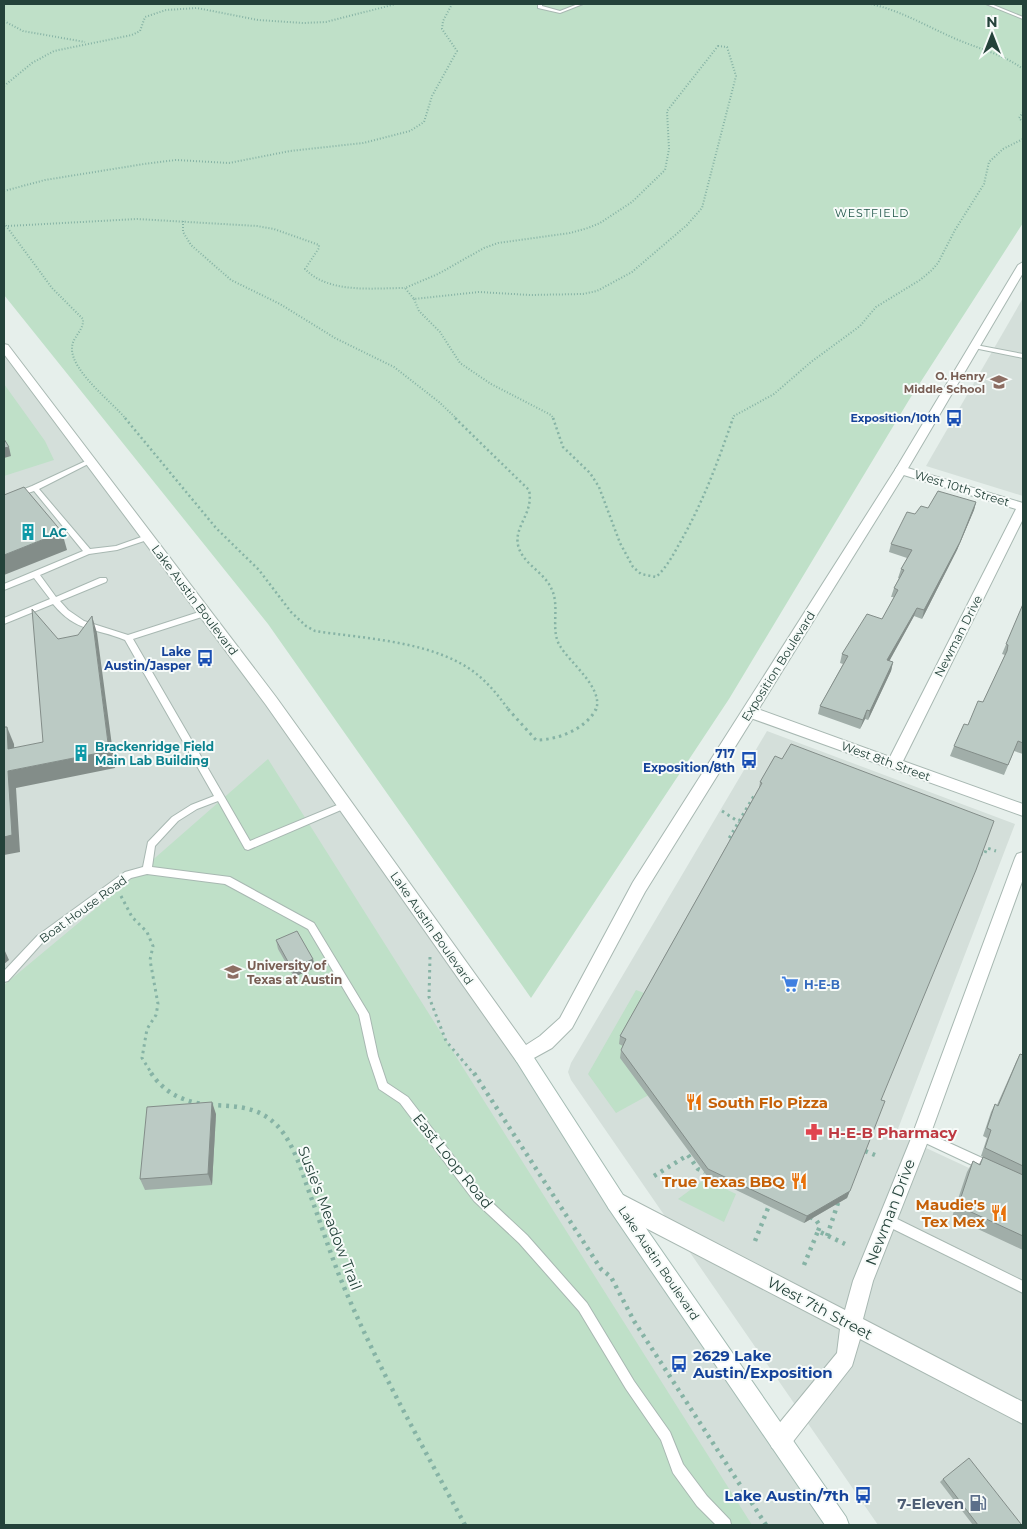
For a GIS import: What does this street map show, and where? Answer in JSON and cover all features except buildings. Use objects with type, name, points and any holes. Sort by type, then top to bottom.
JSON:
[{"type":"street","name":"Exposition Boulevard","points":[[523,1056],[546,1042],[566,1023],[639,887],[901,470],[976,347],[1023,265]]},
{"type":"street","name":"Lake Austin Boulevard","points":[[4,346],[271,700],[523,1056],[616,1202],[838,1525]]},
{"type":"street","name":"West 10th Street","points":[[901,470],[1023,507]]},
{"type":"street","name":"Newman Drive","points":[[894,764],[1023,507]]},
{"type":"street","name":"West 8th Street","points":[[750,712],[1023,810]]},
{"type":"street","name":"Newman Drive","points":[[780,1440],[845,1359],[849,1347],[851,1324],[863,1281],[921,1135],[1023,858]]},
{"type":"street","name":"West 7th Street","points":[[616,1202],[1023,1412]]},
{"type":"lane","points":[[540,4],[540,7],[560,12],[581,4]]},
{"type":"lane","points":[[988,4],[1023,18]]},
{"type":"lane","points":[[976,347],[1023,356]]},
{"type":"lane","points":[[4,499],[34,488],[90,460]]},
{"type":"lane","points":[[34,488],[88,552]]},
{"type":"lane","points":[[4,587],[88,552],[117,548],[147,537]]},
{"type":"lane","points":[[35,574],[66,614],[89,627],[116,632],[128,638],[248,846],[345,805]]},
{"type":"lane","points":[[4,621],[103,580]]},
{"type":"lane","points":[[128,638],[205,613]]},
{"type":"lane","points":[[147,870],[152,845],[175,819],[194,807],[220,797]]},
{"type":"lane","name":"Boat House Road","points":[[4,978],[40,939],[128,875],[147,870]]},
{"type":"lane","name":"East Loop Road","points":[[147,870],[227,880],[312,926],[364,1014],[373,1056],[383,1086],[404,1100],[478,1197],[523,1239],[583,1307],[630,1385],[666,1436],[678,1468],[702,1500],[725,1525]]},
{"type":"lane","points":[[921,1135],[998,1171]]},
{"type":"lane","points":[[887,1220],[1023,1287]]},
{"type":"path","points":[[4,86],[11,82],[19,72],[44,56],[86,43],[132,35],[140,31],[142,22],[149,14],[172,9],[206,8],[258,20],[303,23],[326,22],[396,4]]},
{"type":"path","points":[[4,191],[45,180],[99,170],[176,160],[240,162],[290,151],[363,143],[410,131],[424,122],[432,96],[457,51],[442,27],[442,23],[452,4]]},
{"type":"path","points":[[871,4],[901,12],[956,39],[1008,59],[1023,69]]},
{"type":"path","points":[[4,21],[30,33],[86,43]]},
{"type":"path","points":[[7,226],[137,219],[244,224],[274,229],[318,245],[319,248],[305,269],[310,276],[317,280],[334,285],[405,288],[438,274],[498,242],[588,228],[632,202],[666,170],[669,149],[667,111],[716,47],[727,47],[736,76],[702,208],[687,225],[632,272],[597,291],[583,294],[530,295],[479,292],[414,299]]},
{"type":"path","points":[[1023,112],[1018,118],[1023,122]]},
{"type":"path","points":[[405,288],[414,299],[418,310],[445,337],[454,355],[462,364],[492,383],[551,415],[555,420],[564,448],[588,470],[604,496],[620,542],[635,569],[642,575],[656,576],[664,570],[693,520],[716,469],[734,416],[774,394],[811,362],[860,326],[876,307],[920,280],[932,270],[938,264],[955,230],[984,184],[989,162],[1003,149],[1023,139]]},
{"type":"path","points":[[4,223],[52,288],[85,321],[71,345],[73,356],[83,371],[115,406],[211,522],[258,570],[304,626],[315,631],[446,655],[465,664],[480,677],[536,740],[552,739],[572,731],[584,723],[597,709],[598,702],[595,691],[559,645],[556,638],[555,599],[550,586],[518,546],[517,538],[532,502],[529,490],[439,402],[394,367],[335,338],[280,304],[231,280],[191,245],[183,232],[183,221]]},
{"type":"path","points":[[732,841],[728,840],[755,794],[763,797]]},
{"type":"path","points":[[722,811],[739,822]]},
{"type":"path","points":[[980,854],[984,856],[987,848],[996,851]]},
{"type":"path","name":"Susie's Meadow Trail","points":[[114,885],[132,917],[146,932],[153,946],[150,960],[158,1004],[156,1015],[147,1029],[142,1058],[170,1095],[189,1102],[253,1109],[273,1122],[284,1134],[299,1163],[339,1275],[385,1376],[465,1525]]},
{"type":"path","points":[[429,968],[429,997],[446,1040],[471,1069],[601,1269],[611,1277],[634,1321],[766,1525]]},
{"type":"path","points":[[865,1151],[875,1156]]},
{"type":"path","points":[[654,1176],[694,1152]]},
{"type":"path","points":[[688,1155],[698,1169],[707,1173]]},
{"type":"path","points":[[755,1241],[773,1195]]},
{"type":"path","points":[[761,1199],[779,1208]]},
{"type":"path","points":[[827,1236],[840,1200],[834,1200]]},
{"type":"path","points":[[802,1213],[816,1220],[820,1226],[804,1265]]},
{"type":"path","points":[[818,1231],[845,1244]]},
{"type":"shaded area","name":"O. Henry Middle School","points":[[1023,298],[1023,496],[926,466]]},
{"type":"shaded area","name":"University of Texas at Austin","points":[[4,347],[271,701],[838,1525],[4,1525]]},
{"type":"shaded area","points":[[767,731],[1015,824],[896,1134],[1023,1193],[1023,1525],[878,1525],[571,1080],[568,1072],[571,1063]]},
{"type":"green space","points":[[4,4],[1023,4],[1023,223],[909,400],[729,699],[531,998],[268,624],[4,295]]},
{"type":"green space","points":[[4,384],[45,441],[54,460],[4,476]]},
{"type":"green space","name":"University of Texas at Austin","points":[[268,759],[752,1525],[4,1525],[4,985],[124,885]]},
{"type":"green space","points":[[636,990],[647,994],[640,1053],[656,1091],[616,1113],[588,1074]]},
{"type":"green space","points":[[705,1179],[736,1194],[724,1222],[678,1199]]},
{"type":"place","name":"O. Henry Middle School","points":[[999,382]]},
{"type":"place","name":"Exposition/10th","points":[[954,418]]},
{"type":"place","name":"LAC","points":[[28,532]]},
{"type":"place","name":"Lake Austin/Jasper","points":[[205,658]]},
{"type":"place","name":"Brackenridge Field Main Lab Building","points":[[81,753]]},
{"type":"place","name":"717 Exposition/8th","points":[[749,760]]},
{"type":"place","name":"University of Texas at Austin","points":[[233,972]]},
{"type":"place","name":"H-E-B","points":[[790,984]]},
{"type":"place","name":"South Flo Pizza","points":[[694,1102]]},
{"type":"place","name":"H-E-B Pharmacy","points":[[814,1132]]},
{"type":"place","name":"True Texas BBQ","points":[[799,1181]]},
{"type":"place","name":"Maudie's Tex Mex","points":[[999,1213]]},
{"type":"place","name":"2629 Lake Austin/Exposition","points":[[679,1364]]},
{"type":"place","name":"Lake Austin/7th","points":[[863,1495]]},
{"type":"place","name":"7-Eleven","points":[[978,1503]]},
{"type":"district","name":"WESTFIELD","points":[[872,213]]}]
